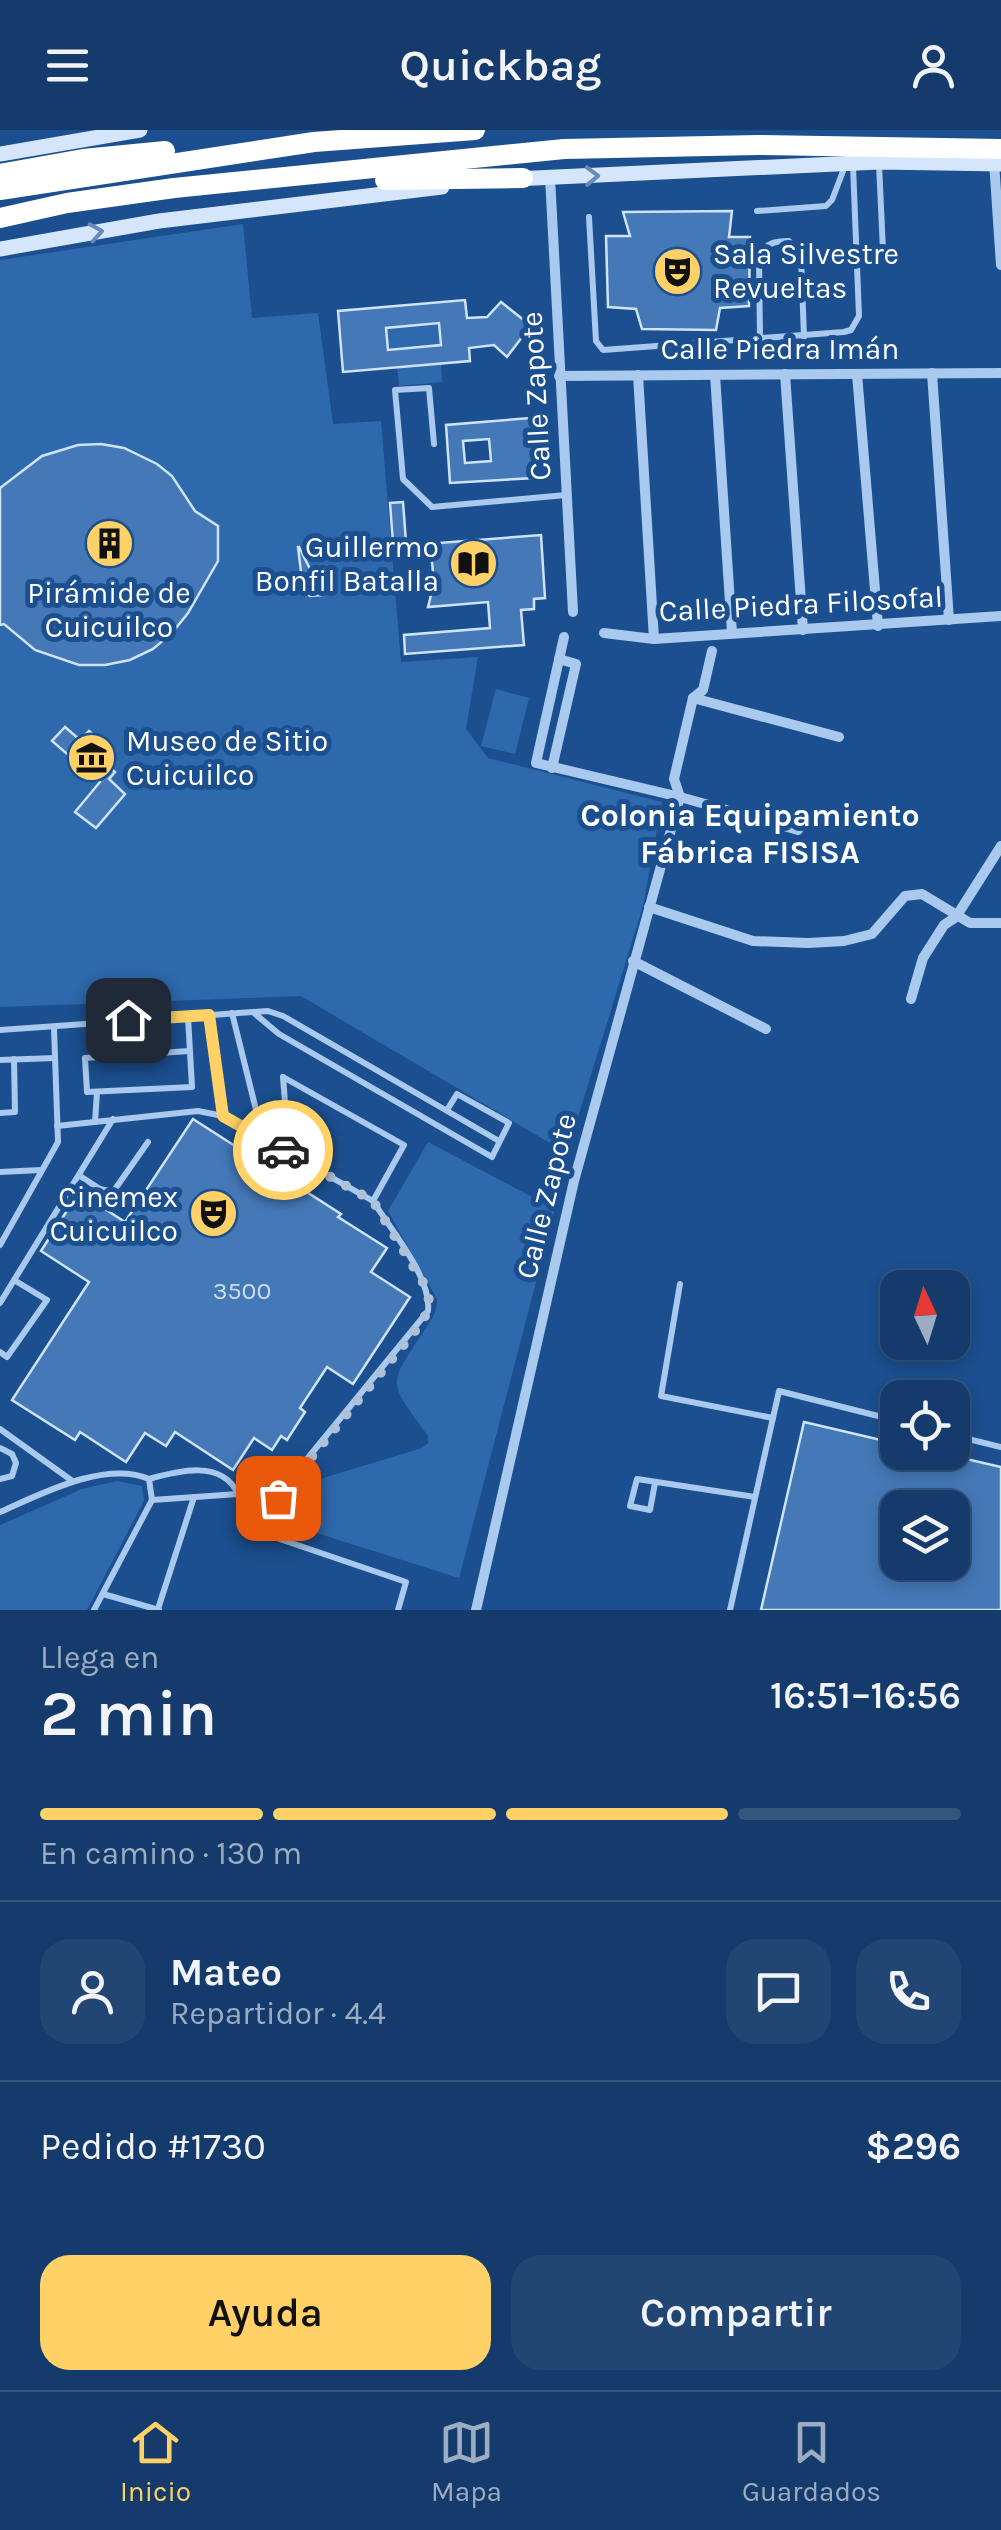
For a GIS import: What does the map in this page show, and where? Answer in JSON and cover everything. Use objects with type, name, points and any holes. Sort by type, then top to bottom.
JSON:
[{"type":"highway","points":[[0,174],[84,159],[371,130]]},
{"type":"highway","points":[[0,190],[314,142],[475,130]]},
{"type":"highway","points":[[0,205],[190,173],[468,147],[654,136],[999,154]]},
{"type":"highway","points":[[0,220],[66,203],[564,148],[758,145],[999,154]]},
{"type":"highway","points":[[238,182],[523,178]]},
{"type":"main road","points":[[0,154],[97,133],[140,130]]},
{"type":"main road","points":[[0,249],[159,221],[523,178],[999,154]]},
{"type":"street","points":[[999,154],[1001,265]]},
{"type":"street","name":"Calle Zapote","points":[[550,177],[573,612]]},
{"type":"street","name":"Calle Piedra Imán","points":[[559,376],[1001,373]]},
{"type":"street","points":[[786,374],[802,630]]},
{"type":"street","points":[[857,374],[878,626]]},
{"type":"street","points":[[932,374],[949,620]]},
{"type":"street","points":[[715,375],[732,633]]},
{"type":"street","points":[[638,376],[654,639]]},
{"type":"street","name":"Calle Piedra Filosofal","points":[[604,633],[654,639],[1001,616]]},
{"type":"street","points":[[564,637],[536,763],[798,830]]},
{"type":"street","name":"Calle Zapote","points":[[476,1610],[574,1181],[680,797],[674,779],[693,698],[703,690],[712,650]]},
{"type":"street","points":[[552,768],[576,664],[559,659]]},
{"type":"street","points":[[693,698],[839,737]]},
{"type":"street","points":[[911,999],[924,958],[944,924],[956,917],[1001,846]]},
{"type":"street","points":[[648,907],[752,941],[788,944],[844,941],[872,934],[904,896],[912,894],[922,894],[970,923],[1001,923]]},
{"type":"street","points":[[633,962],[766,1029]]},
{"type":"lane","points":[[879,162],[884,252]]},
{"type":"lane","points":[[757,211],[826,206],[849,164]]},
{"type":"lane","points":[[589,217],[598,347],[609,351],[851,330],[859,316],[849,164]]},
{"type":"lane","points":[[760,340],[760,256],[764,247],[774,242],[789,241],[802,256],[804,337]]},
{"type":"lane","points":[[434,444],[429,388],[395,390],[403,479],[432,507],[566,495]]},
{"type":"lane","points":[[253,1012],[279,1034],[492,1157],[509,1124],[457,1094],[447,1110]]},
{"type":"lane","points":[[232,1013],[263,1139]]},
{"type":"lane","points":[[0,1030],[232,1013],[284,1016],[500,1140]]},
{"type":"lane","points":[[209,1015],[223,1116]]},
{"type":"lane","points":[[188,1016],[192,1086],[86,1092],[85,1058],[189,1051]]},
{"type":"lane","points":[[0,1245],[58,1142],[54,1028]]},
{"type":"lane","points":[[0,1060],[54,1058]]},
{"type":"lane","points":[[0,1113],[15,1112],[14,1059]]},
{"type":"lane","points":[[290,1154],[283,1078],[404,1145],[373,1201]]},
{"type":"lane","points":[[95,1122],[97,1092]]},
{"type":"lane","points":[[57,1126],[198,1112],[223,1116],[373,1201],[424,1284],[428,1312],[278,1498],[267,1508],[253,1507]]},
{"type":"lane","points":[[0,1303],[113,1119]]},
{"type":"lane","points":[[80,1176],[113,1192],[148,1142]]},
{"type":"lane","points":[[0,1173],[42,1170]]},
{"type":"lane","points":[[0,1352],[7,1357],[47,1300],[14,1280]]},
{"type":"lane","points":[[680,1284],[661,1396],[773,1418]]},
{"type":"lane","points":[[730,1610],[779,1391],[880,1416]]},
{"type":"lane","points":[[0,1429],[72,1481]]},
{"type":"lane","points":[[970,1439],[1001,1447]]},
{"type":"lane","points":[[0,1448],[12,1454],[16,1463],[12,1476],[0,1479]]},
{"type":"lane","points":[[0,1512],[72,1481],[136,1473],[149,1479],[194,1469],[213,1472],[233,1482],[238,1494],[253,1507],[262,1533],[406,1582],[398,1610]]},
{"type":"lane","points":[[655,1483],[650,1510],[630,1506],[636,1478],[755,1497]]},
{"type":"lane","points":[[94,1610],[152,1500],[149,1479]]},
{"type":"lane","points":[[152,1500],[238,1494]]},
{"type":"lane","points":[[102,1594],[159,1610],[194,1498]]},
{"type":"shaded area","points":[[243,224],[252,318],[318,313],[333,424],[381,421],[401,662],[478,657],[466,729],[488,758],[662,802],[643,906],[567,1153],[301,996],[0,1007],[0,260]]},
{"type":"shaded area","points":[[439,323],[441,345],[388,350],[386,328]]},
{"type":"shaded area","points":[[441,364],[442,382],[399,386],[397,367]]},
{"type":"shaded area","points":[[496,689],[529,698],[515,754],[481,746]]},
{"type":"shaded area","points":[[428,1142],[555,1209],[459,1578],[285,1523],[300,1485],[428,1443],[428,1436],[405,1403],[397,1383],[404,1362],[433,1318],[437,1299],[388,1211]]},
{"type":"shaded area","points":[[117,1481],[142,1486],[144,1501],[87,1610],[0,1610],[0,1525],[82,1489]]},
{"type":"building","name":"Sala Silvestre Revueltas","points":[[732,211],[729,237],[750,237],[749,306],[720,308],[716,330],[642,329],[636,309],[608,307],[606,236],[630,236],[623,212]]},
{"type":"building","points":[[465,300],[467,318],[487,317],[501,302],[525,321],[526,332],[507,357],[494,345],[469,348],[470,361],[343,372],[338,311]],"holes":[[[439,323],[441,345],[388,350],[386,328]]]},
{"type":"building","points":[[530,418],[534,478],[450,483],[446,425]],"holes":[[[489,439],[491,461],[465,463],[463,441]]]},
{"type":"building","name":"Pirámide de Cuicuilco","points":[[78,445],[124,448],[172,476],[195,511],[218,526],[218,561],[188,613],[153,649],[130,660],[79,665],[35,650],[4,624],[0,625],[0,488],[42,456]]},
{"type":"building","points":[[403,502],[406,542],[393,543],[390,503]]},
{"type":"building","points":[[541,535],[545,598],[534,599],[534,609],[521,610],[524,645],[405,654],[404,635],[490,628],[488,602],[428,607],[434,583],[425,544]]},
{"type":"building","points":[[298,547],[323,595],[310,596],[296,583],[301,572]]},
{"type":"building","points":[[65,727],[80,740],[89,731],[114,752],[105,763],[115,772],[109,779],[125,794],[96,828],[75,812],[100,782],[52,741]]},
{"type":"building","points":[[193,1119],[387,1248],[371,1272],[410,1297],[353,1384],[327,1367],[300,1408],[305,1412],[287,1440],[281,1436],[272,1450],[254,1438],[233,1470],[175,1432],[166,1446],[145,1433],[126,1462],[80,1432],[75,1440],[12,1400],[89,1282],[41,1251],[79,1192],[125,1222]]},
{"type":"building","points":[[804,1422],[880,1440],[880,1470],[970,1470],[970,1460],[1001,1467],[1001,1610],[761,1610]]},
{"type":"way so far","points":[[278,1498],[424,1320],[429,1300],[424,1284],[373,1201],[283,1150]]},
{"type":"place","name":"Sala Silvestre Revueltas","points":[[678,271]]},
{"type":"place","name":"Pirámide de Cuicuilco","points":[[109,544]]},
{"type":"place","name":"Guillermo Bonfil Batalla","points":[[474,564]]},
{"type":"place","name":"Museo de Sitio Cuicuilco","points":[[91,758]]},
{"type":"place","name":"Cinemex Cuicuilco","points":[[213,1214]]},
{"type":"district","name":"Colonia Equipamiento Fábrica FISISA","points":[[750,834]]},
{"type":"route","points":[[128,1020],[209,1015],[223,1116],[283,1150]]}]
